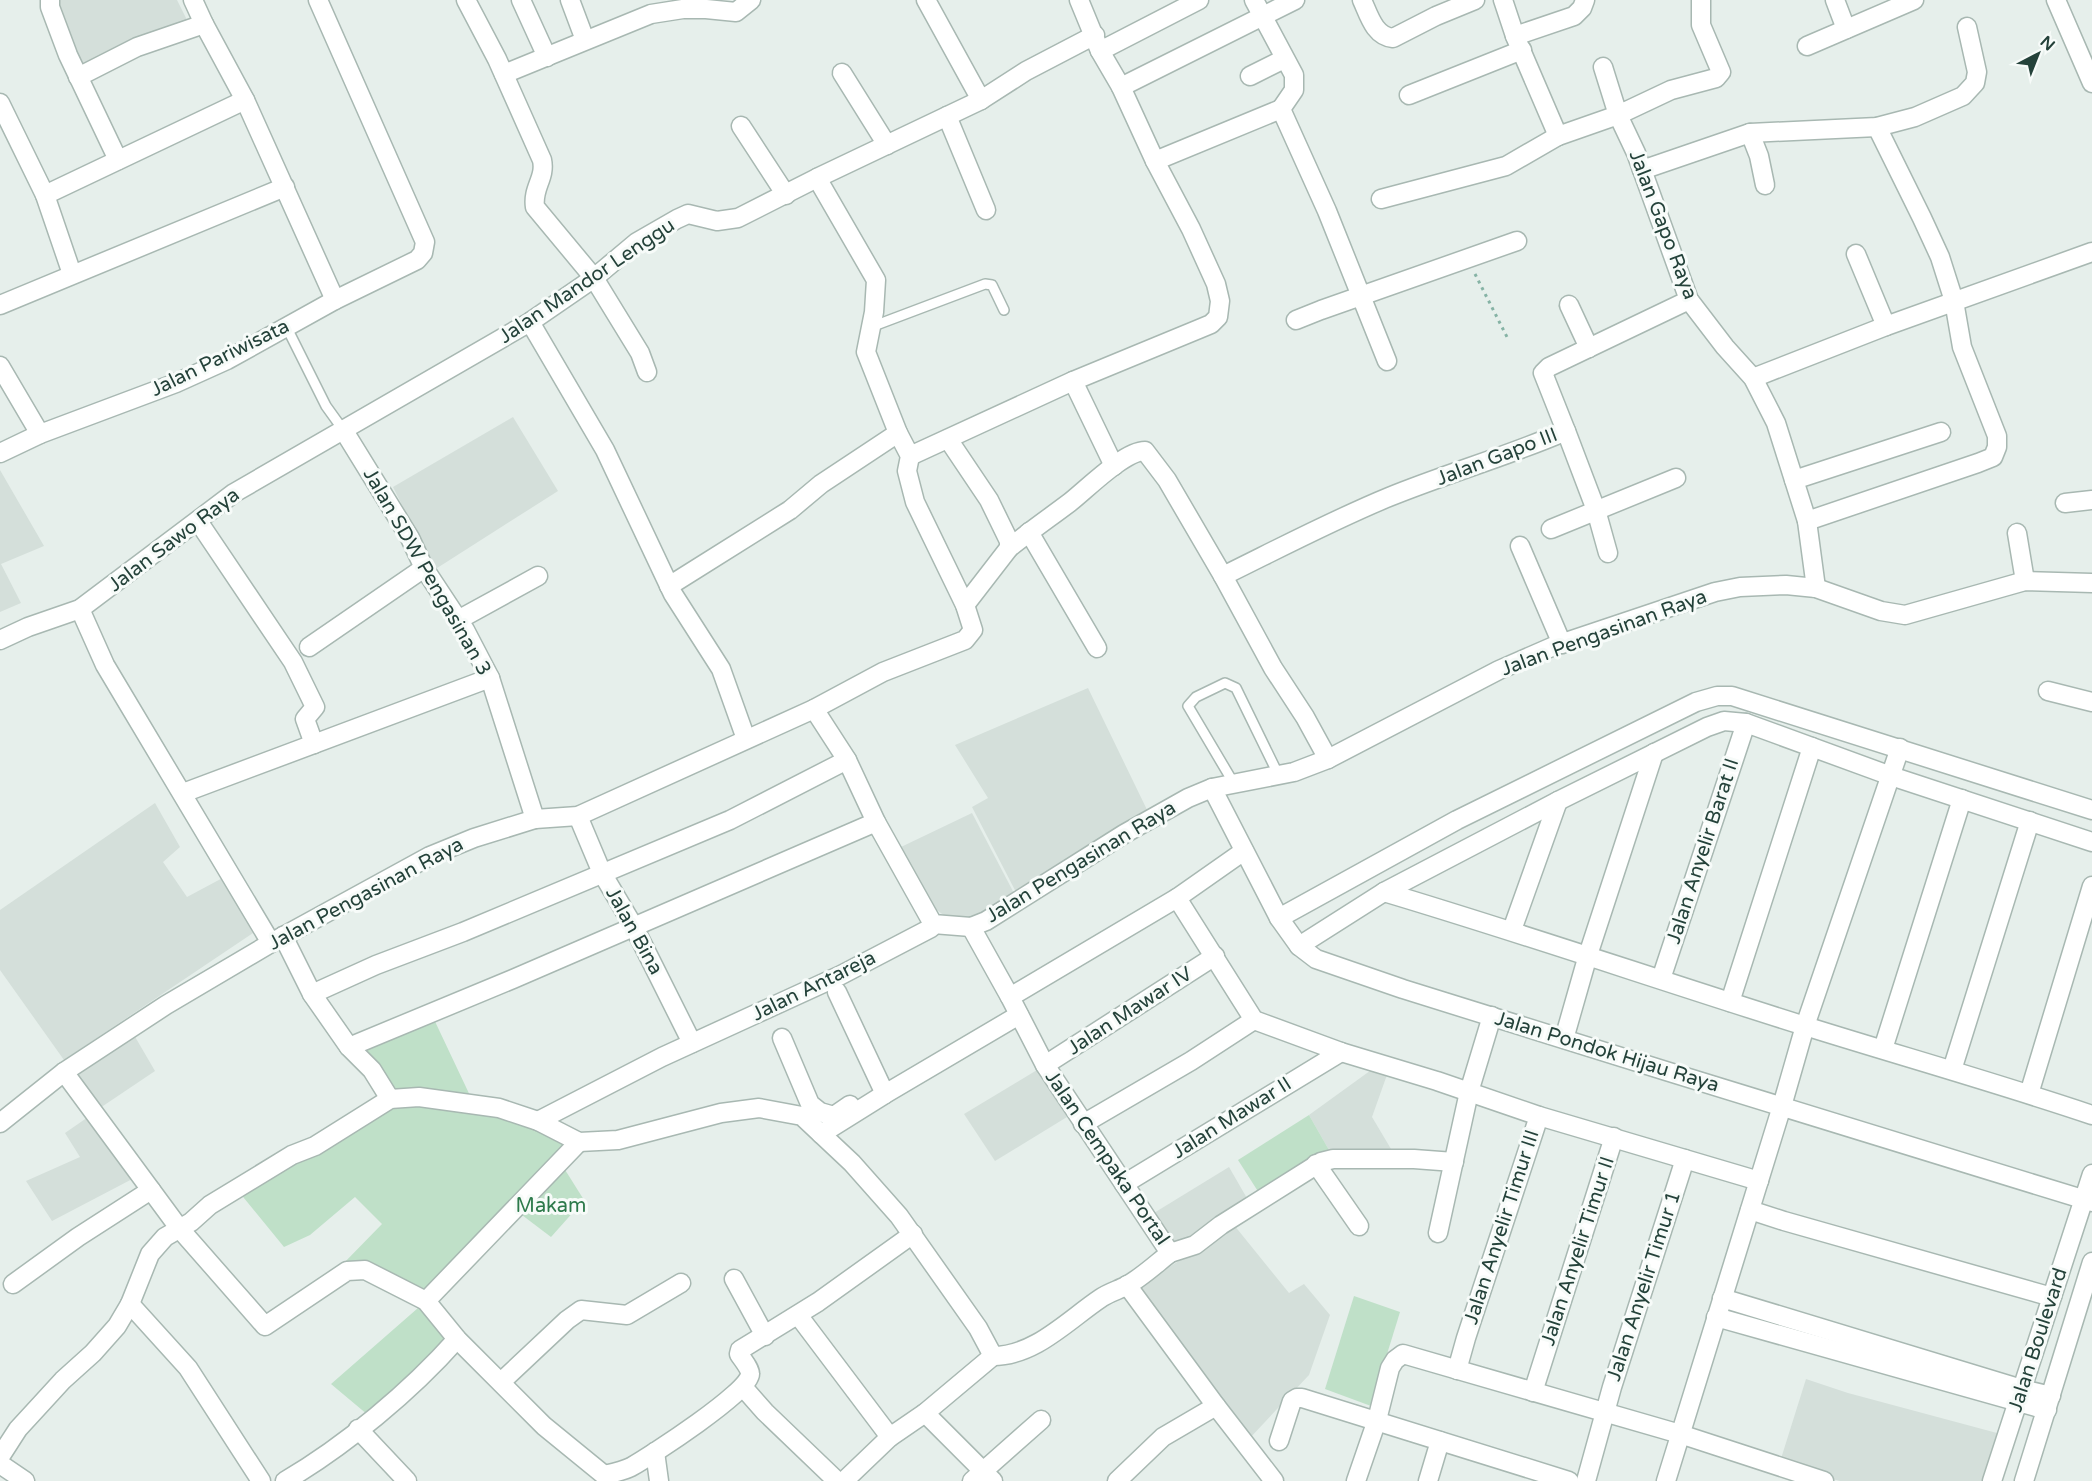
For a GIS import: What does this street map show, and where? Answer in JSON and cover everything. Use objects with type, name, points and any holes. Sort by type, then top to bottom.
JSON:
[{"type":"street","points":[[50,0],[50,7],[78,77],[118,160]]},
{"type":"street","points":[[193,0],[245,100],[335,300]]},
{"type":"street","name":"Jalan Pariwisata","points":[[0,453],[40,434],[176,383],[227,360],[335,300],[417,260],[423,253],[425,242],[318,0]]},
{"type":"street","points":[[466,0],[504,74],[543,168],[533,198],[535,207],[594,278],[640,354],[647,372]]},
{"type":"street","points":[[521,0],[547,57]]},
{"type":"street","points":[[570,0],[585,40]]},
{"type":"street","points":[[504,74],[651,14],[683,9],[736,12],[751,0]]},
{"type":"street","points":[[927,0],[981,100]]},
{"type":"street","points":[[910,456],[1073,381],[1211,324],[1218,317],[1220,301],[1216,284],[1121,87],[1097,43],[1079,0]]},
{"type":"street","name":"Jalan Mandor Lenggu","points":[[344,431],[530,322],[594,278],[637,242],[677,219],[688,214],[717,221],[738,218],[981,100],[1026,71],[1199,0]]},
{"type":"street","points":[[1155,161],[1281,109],[1292,94],[1294,75],[1254,0]]},
{"type":"street","points":[[1121,87],[1295,0]]},
{"type":"street","points":[[1362,0],[1379,33],[1393,38],[1436,16],[1475,0]]},
{"type":"street","points":[[1503,0],[1558,136]]},
{"type":"street","points":[[1409,95],[1574,16],[1582,8],[1585,0]]},
{"type":"street","points":[[1381,199],[1506,166],[1558,136],[1618,115],[1671,90],[1716,78],[1720,72],[1701,25],[1701,0]]},
{"type":"street","points":[[1835,0],[1846,29]]},
{"type":"street","points":[[1807,46],[1914,0]]},
{"type":"street","points":[[2056,0],[2092,83]]},
{"type":"street","points":[[78,77],[137,47],[204,24]]},
{"type":"street","points":[[1642,170],[1750,133],[1877,127],[1915,117],[1963,96],[1975,83],[1977,72],[1967,27]]},
{"type":"street","points":[[1250,76],[1284,59]]},
{"type":"street","name":"Jalan Gapo Raya","points":[[1604,67],[1618,115],[1642,170],[1689,300],[1725,347],[1753,378],[1783,440],[1807,521],[1816,588]]},
{"type":"street","points":[[842,73],[887,145]]},
{"type":"street","points":[[45,195],[245,100]]},
{"type":"street","points":[[0,103],[45,195],[72,274]]},
{"type":"street","points":[[1281,109],[1327,211],[1387,361]]},
{"type":"street","points":[[947,116],[986,210]]},
{"type":"street","points":[[741,126],[786,195]]},
{"type":"street","points":[[1807,521],[1978,463],[1995,455],[1997,447],[1997,435],[1962,347],[1953,301],[1940,257],[1877,127]]},
{"type":"street","points":[[1750,133],[1759,156],[1765,185]]},
{"type":"street","points":[[817,178],[876,280],[874,312],[866,352],[898,434],[910,456],[907,471],[915,502],[965,605],[1009,548],[1070,503],[1114,466],[1139,451],[1145,451],[1167,480],[1273,668],[1305,717],[1328,759]]},
{"type":"street","points":[[0,305],[285,188]]},
{"type":"street","points":[[1296,320],[1517,241]]},
{"type":"street","points":[[1753,378],[1953,301],[2092,252]]},
{"type":"street","points":[[1856,254],[1886,326]]},
{"type":"street","name":"Jalan Gapo III","points":[[1223,576],[1390,497],[1532,446],[1566,431],[1543,373],[1549,367],[1689,300]]},
{"type":"street","points":[[1569,305],[1589,348]]},
{"type":"street","points":[[530,322],[605,450],[669,586],[721,669],[746,739]]},
{"type":"street","points":[[0,366],[40,434]]},
{"type":"street","points":[[1073,381],[1114,466]]},
{"type":"street","name":"Jalan Sawo Raya","points":[[0,639],[80,609],[234,493],[344,431]]},
{"type":"street","name":"Jalan SDW Pengasinan 3","points":[[344,431],[410,538],[424,568],[458,620],[490,678],[535,819]]},
{"type":"street","points":[[1566,431],[1596,510],[1608,554]]},
{"type":"street","points":[[1794,480],[1941,432]]},
{"type":"street","points":[[669,586],[790,510],[821,484],[898,434]]},
{"type":"street","points":[[948,439],[989,500],[1009,541],[1009,548]]},
{"type":"street","points":[[1551,529],[1676,478]]},
{"type":"street","points":[[2065,503],[2092,500]]},
{"type":"street","points":[[198,521],[293,663],[315,707],[305,719],[314,744]]},
{"type":"street","points":[[1029,532],[1097,648]]},
{"type":"street","points":[[2017,533],[2025,581]]},
{"type":"street","points":[[1520,546],[1562,644]]},
{"type":"street","points":[[309,647],[356,613],[378,602],[424,568]]},
{"type":"street","points":[[458,620],[538,576]]},
{"type":"street","name":"Jalan Pengasinan Raya","points":[[933,924],[971,927],[986,921],[1125,834],[1179,803],[1212,788],[1233,782],[1294,772],[1328,759],[1499,670],[1562,644],[1715,592],[1740,587],[1786,585],[1816,588],[1881,611],[1905,615],[2025,581],[2092,583]]},
{"type":"street","name":"Jalan Pengasinan Raya","points":[[0,1123],[64,1072],[166,1005],[277,939],[430,856],[474,838],[535,819],[578,816],[814,709],[884,672],[965,640],[973,630],[965,605]]},
{"type":"street","points":[[80,609],[105,665],[183,793],[312,994],[349,1047],[372,1070],[390,1099]]},
{"type":"street","points":[[183,793],[490,678]]},
{"type":"street","points":[[2048,691],[2092,702]]},
{"type":"street","points":[[1279,918],[1457,820],[1696,702],[1717,696],[1731,696],[2092,810]]},
{"type":"street","points":[[814,709],[847,760],[876,822],[933,924]]},
{"type":"street","points":[[1299,946],[1384,892],[1557,801],[1707,727],[1724,721],[1746,723],[1891,776],[2092,842]]},
{"type":"street","name":"Jalan Anyelir Barat II","points":[[1661,979],[1746,723]]},
{"type":"street","points":[[1730,1002],[1812,747]]},
{"type":"street","points":[[1666,1481],[1805,1026],[1900,748]]},
{"type":"street","points":[[1564,1039],[1588,955],[1654,753]]},
{"type":"street","points":[[312,994],[376,965],[463,932],[730,820],[847,760]]},
{"type":"street","name":"Jalan Pondok Hijau Raya","points":[[1212,788],[1279,918],[1299,946],[1316,959],[1564,1039],[2088,1200]]},
{"type":"street","points":[[1883,1049],[1962,799]]},
{"type":"street","points":[[1512,930],[1557,801]]},
{"type":"street","name":"Jalan Bina","points":[[578,816],[602,873],[634,927],[692,1043]]},
{"type":"street","points":[[1952,1070],[2030,821]]},
{"type":"street","points":[[349,1047],[876,822]]},
{"type":"street","points":[[1010,997],[1177,898],[1244,851]]},
{"type":"street","points":[[2029,1094],[2092,886]]},
{"type":"street","points":[[1384,892],[1512,930],[1805,1026],[2092,1115]]},
{"type":"street","points":[[1177,898],[1254,1020],[1341,1052],[1539,1116],[1759,1181]]},
{"type":"street","name":"Jalan Antareja","points":[[538,1121],[692,1043],[841,975],[932,928],[933,924]]},
{"type":"street","name":"Jalan Cempaka Portal","points":[[971,927],[1045,1065],[1170,1253],[1127,1285],[1103,1296],[1040,1341],[1008,1356],[993,1356]]},
{"type":"street","name":"Jalan Mawar IV","points":[[1045,1065],[1215,956]]},
{"type":"street","points":[[837,992],[883,1089]]},
{"type":"street","points":[[782,1038],[810,1104],[820,1112],[834,1116],[1019,1015]]},
{"type":"street","points":[[1438,1233],[1469,1092],[1492,1016]]},
{"type":"street","points":[[1083,1124],[1191,1061],[1254,1020]]},
{"type":"street","name":"Jalan Mawar II","points":[[1124,1184],[1341,1052]]},
{"type":"street","points":[[64,1072],[179,1228],[265,1326],[347,1271],[364,1270],[426,1301],[457,1338],[544,1426],[601,1478],[628,1468],[691,1428],[743,1387],[750,1375],[740,1350],[851,1280],[913,1234]]},
{"type":"street","points":[[821,1134],[883,1089]]},
{"type":"street","points":[[0,1457],[18,1429],[117,1326],[130,1304],[150,1254],[165,1237],[292,1155],[315,1146],[390,1099],[419,1097],[499,1108],[538,1121],[579,1142],[618,1140],[721,1113],[759,1108],[802,1116],[852,1163],[913,1234],[978,1328],[993,1356],[925,1413],[890,1437],[844,1481]]},
{"type":"street","name":"Jalan Anyelir Timur III","points":[[1457,1370],[1539,1116]]},
{"type":"street","name":"Jalan Anyelir Timur II","points":[[1533,1392],[1614,1137]]},
{"type":"street","points":[[426,1301],[579,1142]]},
{"type":"street","points":[[1170,1253],[1195,1245],[1221,1225],[1316,1164],[1333,1159],[1413,1159],[1454,1162]]},
{"type":"street","name":"Jalan Anyelir Timur 1","points":[[1586,1481],[1605,1413],[1685,1159]]},
{"type":"street","points":[[1316,1164],[1359,1226]]},
{"type":"street","name":"Jalan Boulevard","points":[[1992,1481],[2052,1297],[2088,1200],[2092,1174]]},
{"type":"street","points":[[12,1284],[78,1237],[151,1190]]},
{"type":"street","points":[[1750,1210],[2052,1297]]},
{"type":"street","name":"Jalan Boulevard","points":[[2024,1481],[2092,1262]]},
{"type":"street","points":[[734,1280],[765,1336]]},
{"type":"street","points":[[501,1382],[567,1320],[581,1310],[627,1315],[681,1283]]},
{"type":"street","points":[[1127,1285],[1274,1481]]},
{"type":"street","points":[[1722,1298],[2020,1396]]},
{"type":"street","points":[[130,1304],[188,1368],[261,1481]]},
{"type":"street","points":[[798,1315],[890,1437]]},
{"type":"street","points":[[1716,1317],[2049,1403]]},
{"type":"street","points":[[285,1481],[328,1453],[402,1394],[457,1338]]},
{"type":"street","points":[[1356,1481],[1377,1420],[1390,1368],[1403,1354],[1680,1434],[1824,1481]]},
{"type":"street","points":[[743,1387],[765,1412],[837,1481]]},
{"type":"street","points":[[1279,1441],[1292,1401],[1297,1398],[1377,1420],[1440,1441],[1508,1472],[1569,1481]]},
{"type":"street","points":[[1116,1481],[1163,1437],[1216,1406]]},
{"type":"street","points":[[925,1413],[983,1478],[1041,1419]]},
{"type":"street","points":[[358,1429],[407,1481]]},
{"type":"street","points":[[1428,1481],[1440,1441]]},
{"type":"street","points":[[655,1452],[659,1481]]},
{"type":"street","points":[[0,1464],[25,1481]]},
{"type":"lane","points":[[871,327],[985,284],[992,285],[1004,310]]},
{"type":"lane","points":[[286,326],[326,406],[344,431]]},
{"type":"lane","points":[[1233,782],[1188,706],[1196,697],[1225,683],[1236,688],[1278,774]]},
{"type":"path","points":[[1467,260],[1507,338]]},
{"type":"shaded area","points":[[55,0],[177,0],[189,24],[135,40],[92,59],[81,68]]},
{"type":"shaded area","points":[[513,417],[558,491],[434,570],[393,487]]},
{"type":"shaded area","points":[[0,470],[44,546],[1,564],[21,603],[0,612]]},
{"type":"shaded area","points":[[1088,688],[1150,816],[1019,898],[972,807],[988,798],[955,745]]},
{"type":"shaded area","points":[[155,803],[180,847],[163,862],[187,897],[230,874],[256,931],[64,1060],[0,970],[0,910]]},
{"type":"shaded area","points":[[972,813],[1016,897],[980,919],[949,919],[934,908],[901,847]]},
{"type":"shaded area","points":[[134,1035],[155,1071],[97,1110],[72,1077]]},
{"type":"shaded area","points":[[1374,1068],[1388,1072],[1372,1117],[1394,1154],[1337,1154],[1329,1150],[1309,1115]]},
{"type":"shaded area","points":[[1037,1070],[1067,1117],[995,1161],[964,1114]]},
{"type":"shaded area","points":[[91,1115],[138,1176],[52,1221],[26,1181],[80,1157],[65,1133]]},
{"type":"shaded area","points":[[1229,1167],[1248,1200],[1183,1243],[1167,1241],[1149,1216]]},
{"type":"shaded area","points":[[1234,1225],[1289,1293],[1304,1284],[1330,1315],[1309,1375],[1249,1439],[1137,1288]]},
{"type":"shaded area","points":[[1806,1379],[1848,1393],[1997,1433],[1983,1481],[1840,1481],[1779,1465]]},
{"type":"green space","points":[[431,1013],[474,1104],[579,1142],[426,1301],[341,1266],[382,1224],[355,1197],[310,1235],[284,1247],[239,1192],[389,1099],[349,1047]]},
{"type":"green space","points":[[1309,1115],[1329,1150],[1259,1193],[1238,1160]]},
{"type":"green space","name":"Makam","points":[[562,1165],[584,1200],[551,1237],[518,1212]]},
{"type":"green space","points":[[1354,1296],[1400,1312],[1371,1406],[1325,1389]]},
{"type":"green space","points":[[426,1301],[457,1339],[368,1415],[331,1384]]}]
